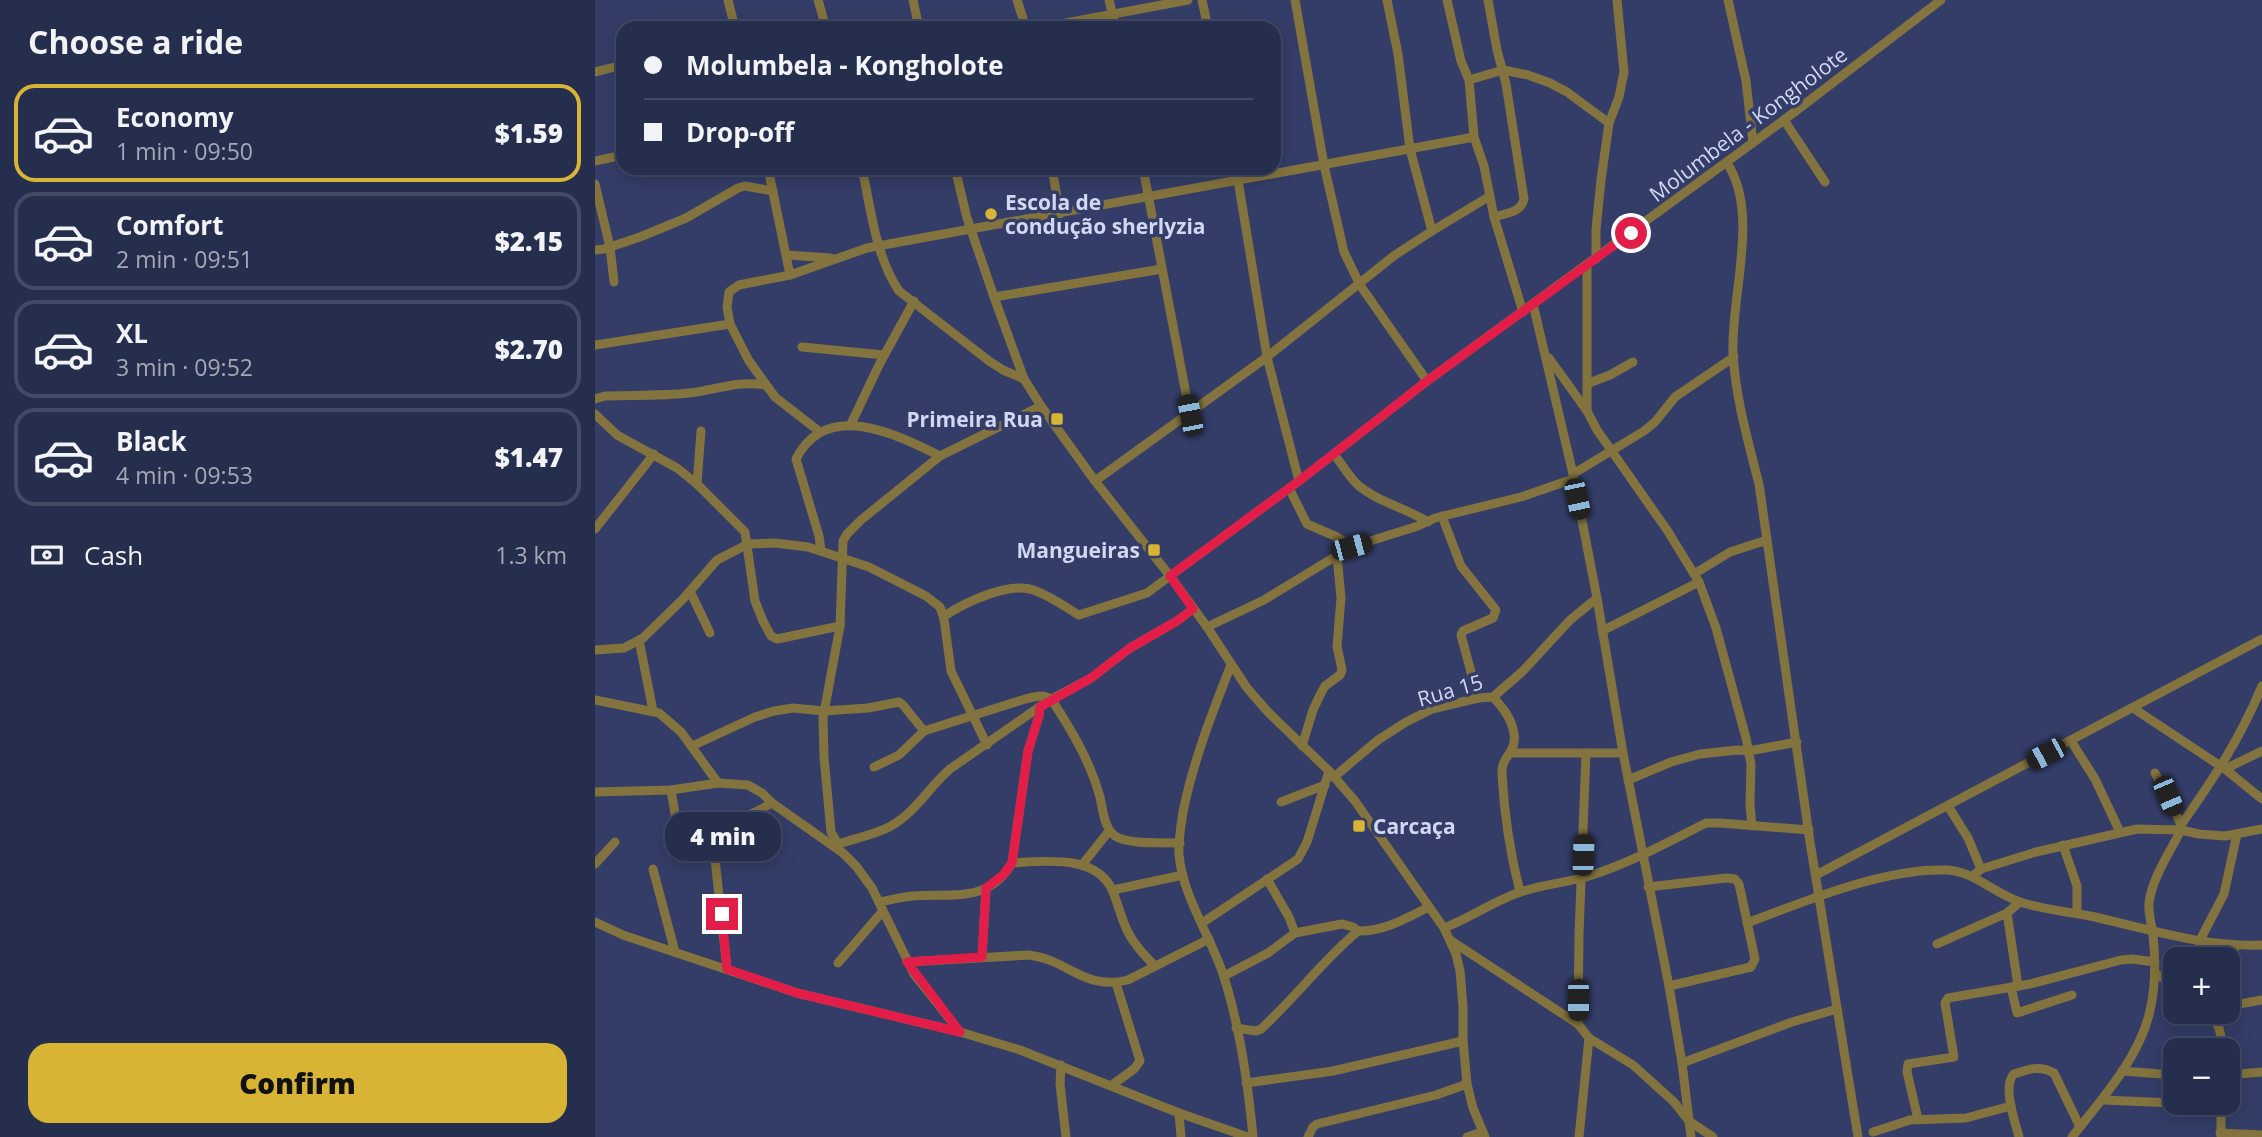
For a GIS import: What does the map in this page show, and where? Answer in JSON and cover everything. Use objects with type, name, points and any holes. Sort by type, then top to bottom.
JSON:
[{"type":"street","points":[[728,0],[733,21]]},
{"type":"street","points":[[818,0],[824,21]]},
{"type":"street","points":[[913,0],[918,21]]},
{"type":"street","points":[[1017,0],[1024,21]]},
{"type":"street","points":[[1109,0],[1115,21]]},
{"type":"street","points":[[1076,21],[1188,0]]},
{"type":"street","points":[[1202,0],[1206,21]]},
{"type":"street","points":[[1295,0],[1324,165],[1345,252],[1360,285],[1427,381]]},
{"type":"street","points":[[1387,0],[1398,54],[1410,149],[1431,231]]},
{"type":"street","points":[[1447,0],[1461,61],[1469,80],[1474,137],[1484,166],[1494,217],[1523,312]]},
{"type":"street","points":[[1488,0],[1503,70],[1524,199],[1523,206],[1518,210],[1494,217]]},
{"type":"street","points":[[1596,259],[1597,215],[1609,123],[1619,97],[1624,72],[1617,0]]},
{"type":"street","points":[[1728,0],[1746,80],[1753,143]]},
{"type":"street","name":"Molumbela - Kongholote","points":[[944,616],[970,602],[1019,588],[1035,590],[1079,615],[1147,593],[1299,481],[1427,381],[1727,163],[1941,0]]},
{"type":"street","points":[[595,72],[616,67]]},
{"type":"street","points":[[1469,80],[1503,70],[1528,75],[1551,83],[1609,123]]},
{"type":"street","points":[[1784,120],[1825,183]]},
{"type":"street","points":[[1281,173],[1474,137]]},
{"type":"street","points":[[595,161],[616,156]]},
{"type":"street","points":[[1727,163],[1739,184],[1743,240],[1734,328],[1734,357],[1748,443],[1759,484],[1857,1137],[1917,1119],[1966,1118],[2011,1106]]},
{"type":"street","points":[[770,175],[790,275]]},
{"type":"street","points":[[864,175],[879,247],[891,279],[899,291],[1003,370],[1024,379]]},
{"type":"street","points":[[957,175],[967,218],[994,298],[1024,379],[1041,406],[1095,481],[1170,576],[1231,666],[1268,712],[1332,774],[1355,801],[1444,928],[1456,954],[1460,971],[1467,1084],[1484,1135],[1467,1137]]},
{"type":"street","points":[[1053,175],[1060,214]]},
{"type":"street","points":[[1144,175],[1190,415]]},
{"type":"street","points":[[1237,175],[1268,357],[1299,481]]},
{"type":"street","points":[[820,432],[775,397],[749,361],[730,324],[727,307],[729,292],[739,285],[790,275],[867,248],[1270,175]]},
{"type":"street","points":[[595,184],[610,247],[614,282]]},
{"type":"street","points":[[595,250],[610,247],[686,218],[738,188],[745,186],[773,191]]},
{"type":"street","points":[[1095,481],[1268,357],[1395,255],[1490,196]]},
{"type":"street","points":[[787,255],[838,258]]},
{"type":"street","points":[[1587,265],[1587,411]]},
{"type":"street","points":[[994,298],[1163,269]]},
{"type":"street","points":[[851,424],[884,355],[914,302]]},
{"type":"street","points":[[1534,304],[1597,598],[1642,856],[1669,986],[1691,1137]]},
{"type":"street","points":[[595,345],[730,324]]},
{"type":"street","points":[[802,347],[884,355]]},
{"type":"street","points":[[1546,354],[1667,530],[1696,578],[1716,628],[1749,751],[1752,826]]},
{"type":"street","points":[[1207,627],[1264,600],[1351,547],[1442,516],[1493,505],[1573,477],[1644,431],[1675,397],[1734,357]]},
{"type":"street","points":[[1589,383],[1633,362]]},
{"type":"street","points":[[595,398],[686,393],[739,382],[765,385]]},
{"type":"street","points":[[836,845],[831,832],[824,712],[840,626],[843,541],[867,514],[940,456],[1041,406]]},
{"type":"street","points":[[595,414],[617,435],[677,468],[745,532],[755,601],[771,636],[777,639],[840,626]]},
{"type":"street","points":[[821,550],[810,501],[796,459],[820,432],[851,424],[887,433],[940,456]]},
{"type":"street","points":[[697,484],[701,431]]},
{"type":"street","points":[[595,529],[655,454]]},
{"type":"street","points":[[1334,454],[1357,484],[1428,522]]},
{"type":"street","points":[[1289,488],[1307,524],[1351,547]]},
{"type":"street","points":[[1442,516],[1461,566],[1496,610],[1493,618],[1464,631],[1461,635],[1478,698]]},
{"type":"street","points":[[1602,631],[1696,578],[1730,552],[1767,540]]},
{"type":"street","points":[[595,650],[624,648],[639,640],[655,627],[717,560],[748,544],[799,545],[821,550],[841,559],[869,566],[926,596],[940,607],[944,616],[951,671],[987,745]]},
{"type":"street","points":[[1301,746],[1321,693],[1342,670],[1337,646],[1341,598],[1337,556]]},
{"type":"street","points":[[690,591],[710,633]]},
{"type":"street","name":"Rua 15","points":[[1332,774],[1378,740],[1432,709],[1493,697],[1523,671],[1570,620],[1597,598]]},
{"type":"street","points":[[836,845],[892,825],[920,803],[935,782],[950,769],[1040,707],[1091,678],[1130,648],[1193,609]]},
{"type":"street","points":[[1816,875],[2262,639]]},
{"type":"street","points":[[639,640],[653,711]]},
{"type":"street","points":[[595,922],[623,935],[797,993],[960,1032],[1020,1050],[1179,1113],[1250,1137],[1246,1083],[1224,976],[1183,875],[1179,853],[1182,822],[1194,764],[1231,666]]},
{"type":"street","points":[[2072,1137],[2122,1070],[2148,1017],[2156,974],[2149,903],[2152,890],[2181,827],[2223,767],[2262,686]]},
{"type":"street","points":[[874,768],[899,755],[923,731],[1039,696],[1048,697],[1083,751],[1100,796],[1109,831],[1118,838],[1133,841],[1180,843]]},
{"type":"street","points":[[1493,697],[1511,722],[1515,735],[1512,753],[1504,761],[1502,772],[1508,835],[1520,892]]},
{"type":"street","points":[[595,700],[653,711],[666,717],[692,746],[717,783]]},
{"type":"street","points":[[692,746],[755,717],[793,708],[824,712],[899,702],[923,731]]},
{"type":"street","points":[[838,963],[881,907],[913,896],[953,897],[986,888],[1003,875],[1012,863],[1028,751],[1040,707]]},
{"type":"street","points":[[2133,708],[2223,767],[2262,799]]},
{"type":"street","points":[[2071,741],[2099,786],[2120,832]]},
{"type":"street","points":[[1628,780],[1700,754],[1749,751],[1797,742]]},
{"type":"street","points":[[2223,767],[2262,751]]},
{"type":"street","points":[[1512,753],[1623,753]]},
{"type":"street","points":[[1578,1024],[1586,753]]},
{"type":"street","points":[[2155,773],[2181,827]]},
{"type":"street","points":[[1202,923],[1293,864],[1307,842],[1325,785],[1332,774]]},
{"type":"street","points":[[595,792],[671,790],[717,783],[748,785],[762,793],[772,803],[836,845],[856,866],[881,907],[907,962],[960,1032]]},
{"type":"street","points":[[1281,802],[1325,785]]},
{"type":"street","points":[[671,790],[677,826],[683,831],[704,829],[738,819],[772,803]]},
{"type":"street","points":[[1948,806],[1968,838],[1981,869]]},
{"type":"street","points":[[1444,928],[1471,918],[1520,892],[1582,878],[1642,856],[1706,824],[1809,830]]},
{"type":"street","points":[[1973,876],[1981,869],[2063,845],[2137,829],[2181,827],[2213,836],[2262,829]]},
{"type":"street","points":[[1083,865],[1109,831]]},
{"type":"street","points":[[2199,942],[2224,894],[2237,834]]},
{"type":"street","points":[[595,864],[615,842]]},
{"type":"street","points":[[2063,845],[2077,886],[2077,913]]},
{"type":"street","points":[[715,859],[727,969]]},
{"type":"street","points":[[1012,863],[1065,862],[1093,869],[1113,890],[1129,935],[1155,966]]},
{"type":"street","points":[[653,869],[675,952]]},
{"type":"street","points":[[1747,923],[1828,892],[1909,873],[1948,870],[1973,876],[2020,902],[2199,942],[2262,946]]},
{"type":"street","points":[[1113,890],[1183,875]]},
{"type":"street","points":[[1267,879],[1295,933]]},
{"type":"street","points":[[1648,887],[1735,879],[1739,884],[1755,959],[1751,967],[1669,986]]},
{"type":"street","points":[[982,957],[986,888]]},
{"type":"street","points":[[1937,944],[2007,913],[2020,902]]},
{"type":"street","points":[[1236,1028],[1256,1031],[1261,1029],[1296,995],[1334,951],[1358,931],[1383,928],[1429,906]]},
{"type":"street","points":[[2007,913],[2017,1013],[2072,995]]},
{"type":"street","points":[[1224,976],[1268,953],[1295,933],[1342,924],[1358,931]]},
{"type":"street","points":[[907,962],[1035,956],[1084,978],[1099,983],[1116,983],[1128,980],[1209,939]]},
{"type":"street","points":[[1450,940],[1578,1024],[1588,1038],[1633,1065],[1654,1082],[1689,1121],[1713,1137]]},
{"type":"street","points":[[1917,1119],[1907,1072],[1908,1064],[1954,1057],[1946,1000],[2077,974],[2121,960],[2155,962]]},
{"type":"street","points":[[2156,974],[2163,978]]},
{"type":"street","points":[[1112,1085],[1134,1069],[1140,1061],[1116,983]]},
{"type":"street","points":[[2240,1004],[2262,1000]]},
{"type":"street","points":[[1682,1063],[1792,1022],[1837,1009]]},
{"type":"street","points":[[1579,1137],[1588,1038]]},
{"type":"street","points":[[1246,1083],[1333,1070],[1463,1041]]},
{"type":"street","points":[[1061,1065],[1060,1084],[1066,1137]]},
{"type":"street","points":[[2019,1137],[2011,1106],[2010,1077],[2031,1069],[2054,1073],[2080,1127]]},
{"type":"street","points":[[2122,1070],[2163,1074]]},
{"type":"street","points":[[2240,1074],[2262,1072]]},
{"type":"street","points":[[1308,1137],[1317,1124],[1436,1096],[1467,1084]]},
{"type":"street","points":[[2102,1100],[2163,1102]]},
{"type":"street","points":[[1179,1113],[1181,1137]]},
{"type":"street","points":[[2221,1115],[2221,1135],[2262,1135]]},
{"type":"street","points":[[1873,1132],[1884,1137]]},
{"type":"place","name":"Escola de condução sherlyzia","points":[[991,214]]},
{"type":"place","name":"Primeira Rua","points":[[1057,419]]},
{"type":"place","name":"Mangueiras","points":[[1154,550]]},
{"type":"place","name":"Carcaça","points":[[1359,826]]},
{"type":"route","points":[[722,914],[727,969],[797,993],[960,1032],[907,962],[982,957],[986,888],[996,882],[1012,863],[1026,762],[1040,707],[1091,678],[1130,648],[1193,609],[1170,576],[1299,481],[1427,381],[1631,233]]}]
